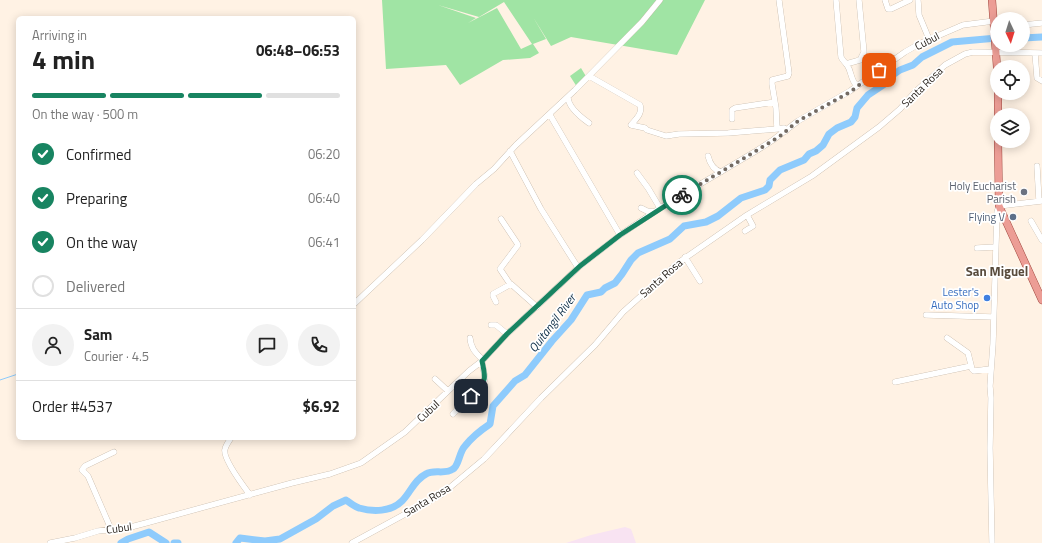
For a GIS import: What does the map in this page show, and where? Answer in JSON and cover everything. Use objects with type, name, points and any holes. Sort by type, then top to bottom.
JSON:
[{"type":"main road","points":[[992,0],[994,12]]},
{"type":"main road","points":[[997,54],[997,60]]},
{"type":"main road","points":[[998,148],[999,206],[1042,300]]},
{"type":"street","points":[[356,302],[422,240],[476,184],[508,156],[510,151],[550,115],[642,22],[660,0]]},
{"type":"street","points":[[777,129],[772,80],[788,76],[789,73],[779,0]]},
{"type":"street","points":[[836,0],[841,57],[842,61],[846,64],[851,78],[857,86]]},
{"type":"street","points":[[846,64],[860,60],[864,52],[859,0]]},
{"type":"street","points":[[885,0],[888,9],[910,0]]},
{"type":"street","points":[[918,0],[920,15],[929,39]]},
{"type":"street","name":"Cubul","points":[[50,543],[75,538],[98,531],[127,528],[330,474],[361,463],[405,432],[469,371],[483,360],[507,334],[580,266],[620,235],[660,208],[756,151],[798,121],[857,86],[905,52],[929,39],[963,25],[990,23]]},
{"type":"street","points":[[1030,24],[1042,23]]},
{"type":"street","name":"Santa Rosa","points":[[352,543],[442,494],[484,459],[541,398],[595,345],[643,293],[685,258],[747,215],[812,176],[879,127],[900,109],[915,92],[945,65],[973,52],[997,54],[1042,53]]},
{"type":"street","points":[[1035,53],[1036,78],[1042,81]]},
{"type":"street","points":[[589,76],[640,105],[641,112],[631,125],[645,128],[666,136],[679,134],[728,133],[784,128],[786,131]]},
{"type":"street","points":[[568,97],[568,101],[574,110],[589,123]]},
{"type":"street","points":[[732,119],[732,110],[735,108],[775,102]]},
{"type":"street","points":[[550,115],[620,235]]},
{"type":"street","points":[[510,151],[558,239],[576,266],[580,266]]},
{"type":"street","points":[[708,156],[713,168],[721,172]]},
{"type":"street","points":[[992,543],[990,448],[992,398],[990,369],[993,344],[997,212],[999,206],[1040,201],[1037,166]]},
{"type":"street","points":[[637,173],[660,208]]},
{"type":"street","points":[[641,208],[654,212]]},
{"type":"street","points":[[745,231],[752,226],[747,215]]},
{"type":"street","points":[[501,219],[518,245],[500,269],[510,284],[537,307]]},
{"type":"street","points":[[1031,220],[1039,228],[1042,240]]},
{"type":"street","points":[[977,248],[995,247]]},
{"type":"street","points":[[685,258],[700,281]]},
{"type":"street","points":[[496,302],[493,294],[510,284]]},
{"type":"street","points":[[926,315],[993,317]]},
{"type":"street","points":[[491,325],[496,325],[507,334]]},
{"type":"street","points":[[453,414],[484,382],[485,378],[483,360],[474,352],[470,338]]},
{"type":"street","points":[[947,338],[968,353],[971,366],[974,371],[990,369]]},
{"type":"street","points":[[895,382],[971,366]]},
{"type":"street","points":[[435,379],[448,391]]},
{"type":"street","points":[[230,440],[224,449],[225,454],[238,478],[250,495]]},
{"type":"street","points":[[110,529],[88,476],[82,470],[85,466],[114,452]]},
{"type":"shaded area","points":[[625,527],[631,529],[636,543],[566,543],[591,535]]},
{"type":"green space","points":[[382,0],[705,0],[677,55],[571,37],[551,46],[533,17],[546,39],[533,44],[539,53],[530,58],[503,60],[460,85],[446,65],[386,69]],"holes":[[[504,2],[532,44],[521,49],[497,8],[468,23],[476,18],[438,5],[479,17]]]},
{"type":"green space","points":[[581,68],[587,78],[577,87],[570,76]]},
{"type":"waterway","name":"Quitangil River","points":[[1030,38],[1042,37]]},
{"type":"waterway","name":"Quitangil River","points":[[236,543],[240,538],[265,541],[280,539],[316,519],[333,506],[346,500],[356,507],[364,509],[382,510],[393,507],[402,501],[422,477],[432,472],[447,472],[453,469],[457,465],[461,452],[465,446],[490,424],[493,406],[515,381],[525,375],[571,320],[587,295],[601,292],[605,288],[615,283],[631,260],[638,253],[670,239],[684,226],[706,222],[718,216],[741,198],[765,190],[769,186],[770,180],[780,170],[804,160],[809,154],[816,151],[823,145],[829,134],[837,128],[851,122],[855,117],[857,108],[868,95],[889,81],[890,77],[900,70],[913,65],[922,57],[952,42],[990,39]]},
{"type":"waterway","points":[[0,380],[16,375]]},
{"type":"waterway","name":"Quitangil River","points":[[121,543],[149,532],[166,543]]},
{"type":"way so far","points":[[682,195],[780,136],[798,121],[850,92],[879,70]]},
{"type":"place","name":"Holy Eucharist Parish","points":[[1024,192]]},
{"type":"place","name":"Flying V","points":[[1013,217]]},
{"type":"place","name":"Lester's Auto Shop","points":[[987,298]]},
{"type":"district","name":"San Miguel","points":[[997,271]]},
{"type":"route","points":[[471,396],[484,382],[485,378],[482,361],[507,334],[580,266],[620,235],[682,195]]}]
